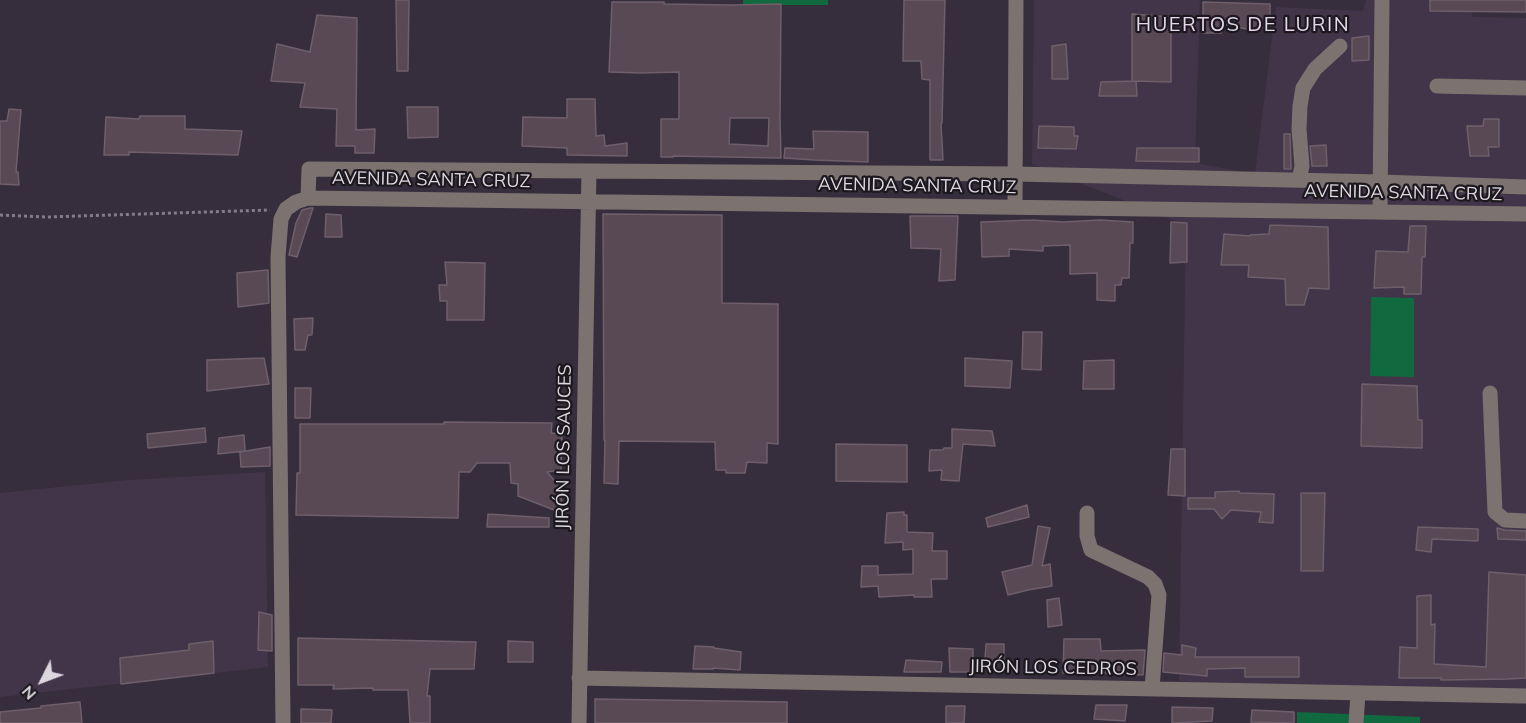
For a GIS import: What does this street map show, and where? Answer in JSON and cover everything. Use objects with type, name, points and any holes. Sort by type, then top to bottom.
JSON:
[{"type":"street","points":[[1015,207],[1016,0]]},
{"type":"street","points":[[1380,211],[1382,0]]},
{"type":"street","points":[[1299,180],[1302,166],[1299,129],[1303,88],[1315,69],[1340,46]]},
{"type":"street","points":[[1437,86],[1526,88]]},
{"type":"street","name":"AVENIDA SANTA CRUZ","points":[[1526,187],[1015,174],[309,169],[308,198],[1526,214]]},
{"type":"street","name":"JIRÓN LOS SAUCES","points":[[579,723],[589,171]]},
{"type":"street","points":[[283,723],[278,256],[281,219],[286,209],[308,198]]},
{"type":"street","points":[[1490,393],[1495,512],[1505,520],[1526,521]]},
{"type":"street","points":[[1087,513],[1087,536],[1091,550],[1148,577],[1155,584],[1159,595],[1152,689]]},
{"type":"street","name":"JIRÓN LOS CEDROS","points":[[579,678],[1526,696]]},
{"type":"street","points":[[1356,723],[1358,693]]},
{"type":"path","points":[[0,215],[47,217],[286,209]]},
{"type":"shaded area","points":[[1034,0],[1200,0],[1195,163],[1255,174],[1276,7],[1363,11],[1366,0],[1473,0],[1472,17],[1526,18],[1526,704],[1425,702],[1179,681],[1186,225],[1032,164]]},
{"type":"shaded area","points":[[265,472],[268,667],[0,697],[0,493],[129,480]]},
{"type":"green space","points":[[743,0],[828,0],[828,5],[743,5]]},
{"type":"green space","points":[[1371,297],[1414,298],[1414,377],[1370,376]]},
{"type":"green space","points":[[1297,712],[1420,717],[1420,723],[1297,723]]},
{"type":"building","points":[[396,0],[409,0],[408,71],[397,71]]},
{"type":"building","points":[[904,0],[945,0],[941,123],[943,160],[930,160],[930,80],[922,79],[921,61],[903,61]]},
{"type":"building","points":[[1430,0],[1526,0],[1526,12],[1430,11]]},
{"type":"building","points":[[612,2],[781,4],[781,158],[661,157],[661,119],[679,119],[679,72],[609,72]],"holes":[[[730,118],[769,118],[768,146],[729,144]]]},
{"type":"building","points":[[1203,2],[1270,4],[1270,26],[1252,30],[1222,24],[1221,33],[1203,33]]},
{"type":"building","points":[[1132,14],[1171,17],[1171,82],[1132,81]]},
{"type":"building","points":[[317,15],[357,18],[356,130],[375,129],[374,153],[355,153],[355,146],[336,146],[337,109],[300,107],[305,83],[271,81],[277,44],[310,52]]},
{"type":"building","points":[[1369,36],[1369,60],[1352,61],[1352,38]]},
{"type":"building","points":[[1066,44],[1068,79],[1052,79],[1052,46]]},
{"type":"building","points":[[1136,81],[1137,96],[1099,96],[1101,82]]},
{"type":"building","points":[[567,99],[595,99],[596,136],[604,135],[605,146],[627,143],[627,156],[567,155],[567,148],[522,146],[523,117],[567,118]]},
{"type":"building","points":[[407,107],[438,107],[438,137],[408,138]]},
{"type":"building","points":[[9,109],[21,110],[16,172],[18,172],[19,185],[0,184],[0,121],[7,121]]},
{"type":"building","points":[[140,116],[185,116],[185,129],[242,131],[238,155],[129,152],[129,155],[104,155],[106,117],[139,119]]},
{"type":"building","points":[[1484,119],[1499,119],[1499,147],[1488,147],[1489,156],[1470,156],[1467,126],[1483,126]]},
{"type":"building","points":[[1039,126],[1074,127],[1074,136],[1078,136],[1076,149],[1038,148]]},
{"type":"building","points":[[813,131],[868,132],[868,162],[784,158],[785,148],[814,149]]},
{"type":"building","points":[[1284,134],[1290,134],[1291,169],[1284,169]]},
{"type":"building","points":[[1326,145],[1327,166],[1312,166],[1310,146]]},
{"type":"building","points":[[1137,148],[1199,148],[1199,162],[1136,161]]},
{"type":"building","points":[[313,208],[297,257],[289,255],[296,223],[302,210]]},
{"type":"building","points":[[326,214],[341,215],[342,237],[325,237]]},
{"type":"building","points":[[603,214],[722,215],[722,303],[778,304],[778,444],[767,443],[767,463],[747,462],[745,473],[726,473],[726,470],[716,470],[715,442],[619,441],[618,484],[604,483]]},
{"type":"building","points":[[910,216],[958,216],[955,280],[939,281],[941,249],[911,248]]},
{"type":"building","points":[[1032,220],[1133,222],[1129,278],[1122,278],[1121,285],[1115,285],[1115,301],[1097,300],[1097,273],[1070,274],[1070,245],[1043,246],[1043,251],[1009,249],[1009,256],[982,257],[981,222]]},
{"type":"building","points":[[1171,222],[1187,223],[1187,262],[1170,263]]},
{"type":"building","points":[[1270,225],[1328,227],[1329,289],[1309,288],[1304,305],[1286,305],[1285,279],[1248,277],[1249,265],[1221,265],[1224,234],[1250,236],[1269,234]]},
{"type":"building","points":[[1410,226],[1426,226],[1421,294],[1404,294],[1404,287],[1374,288],[1376,251],[1408,252]]},
{"type":"building","points":[[445,262],[485,263],[484,320],[447,320],[447,301],[440,301],[439,285],[447,285]]},
{"type":"building","points":[[268,270],[269,303],[238,307],[237,273]]},
{"type":"building","points":[[313,318],[312,335],[308,335],[305,350],[295,350],[294,319]]},
{"type":"building","points":[[1023,332],[1042,332],[1041,370],[1022,369]]},
{"type":"building","points":[[264,358],[269,384],[207,391],[207,360]]},
{"type":"building","points":[[965,358],[1012,361],[1010,388],[965,386]]},
{"type":"building","points":[[1114,360],[1114,389],[1083,389],[1084,361]]},
{"type":"building","points":[[1362,384],[1417,386],[1418,420],[1422,420],[1422,448],[1361,446]]},
{"type":"building","points":[[295,388],[311,388],[310,418],[295,418]]},
{"type":"building","points":[[444,422],[552,423],[551,433],[562,434],[561,470],[547,472],[561,488],[562,513],[518,496],[518,484],[511,483],[510,463],[477,463],[470,472],[459,472],[458,518],[296,515],[297,473],[300,473],[300,424],[444,424]]},
{"type":"building","points":[[205,428],[206,442],[148,448],[147,434]]},
{"type":"building","points":[[952,429],[992,431],[995,446],[963,444],[959,481],[941,480],[942,470],[929,471],[930,450],[952,448]]},
{"type":"building","points":[[244,435],[245,451],[218,454],[219,438]]},
{"type":"building","points":[[836,444],[907,445],[907,482],[836,481]]},
{"type":"building","points":[[270,447],[270,466],[241,467],[240,452]]},
{"type":"building","points":[[1171,449],[1185,449],[1185,496],[1168,495]]},
{"type":"building","points":[[1239,491],[1240,493],[1274,494],[1273,523],[1259,522],[1261,512],[1231,510],[1222,519],[1214,509],[1188,509],[1188,498],[1215,498],[1215,492]]},
{"type":"building","points":[[1301,493],[1325,493],[1323,571],[1301,571]]},
{"type":"building","points":[[1027,505],[1029,517],[988,527],[986,518]]},
{"type":"building","points":[[904,512],[904,515],[907,515],[907,532],[933,533],[932,551],[947,551],[947,579],[931,579],[932,597],[914,597],[914,595],[879,597],[878,586],[861,587],[862,566],[878,566],[878,575],[913,574],[913,549],[903,550],[903,542],[885,543],[887,513]]},
{"type":"building","points":[[488,514],[549,518],[549,527],[487,527]]},
{"type":"building","points":[[1038,526],[1050,528],[1042,566],[1050,564],[1052,586],[1008,595],[1002,572],[1032,565]]},
{"type":"building","points":[[1418,527],[1478,529],[1478,541],[1432,539],[1431,552],[1416,550]]},
{"type":"building","points":[[1497,528],[1526,531],[1526,540],[1498,539]]},
{"type":"building","points":[[1489,572],[1526,575],[1526,678],[1441,680],[1441,678],[1399,678],[1400,647],[1417,648],[1417,596],[1431,595],[1431,625],[1435,624],[1434,664],[1486,667]]},
{"type":"building","points":[[1059,598],[1062,625],[1048,627],[1047,600]]},
{"type":"building","points":[[259,612],[272,615],[272,651],[258,650]]},
{"type":"building","points":[[298,638],[476,642],[474,669],[430,669],[427,696],[430,696],[430,723],[410,723],[408,690],[333,689],[334,685],[298,685]]},
{"type":"building","points":[[1064,639],[1100,639],[1101,651],[1145,650],[1143,675],[1063,673]]},
{"type":"building","points":[[213,641],[214,673],[121,684],[120,658],[189,650],[189,644]]},
{"type":"building","points":[[508,641],[533,642],[533,662],[508,662]]},
{"type":"building","points":[[986,644],[1004,644],[1004,661],[985,660]]},
{"type":"building","points":[[1182,645],[1196,648],[1195,657],[1299,657],[1299,677],[1245,677],[1245,668],[1207,669],[1207,676],[1163,672],[1164,653],[1182,655]]},
{"type":"building","points":[[695,646],[741,652],[740,670],[693,669]]},
{"type":"building","points":[[949,648],[973,649],[973,672],[950,672]]},
{"type":"building","points":[[906,660],[942,662],[941,672],[904,672]]},
{"type":"building","points":[[595,699],[787,702],[787,723],[595,723]]},
{"type":"building","points":[[80,702],[82,723],[0,723],[0,712]]},
{"type":"building","points":[[1096,705],[1127,705],[1125,721],[1094,719]]},
{"type":"building","points":[[946,706],[965,706],[964,723],[946,723]]},
{"type":"building","points":[[1172,707],[1213,708],[1212,721],[1172,723]]},
{"type":"building","points":[[301,709],[332,710],[331,723],[301,723]]},
{"type":"building","points":[[1252,710],[1294,712],[1294,723],[1251,722]]},
{"type":"district","name":"HUERTOS DE LURIN","points":[[1243,25]]}]
